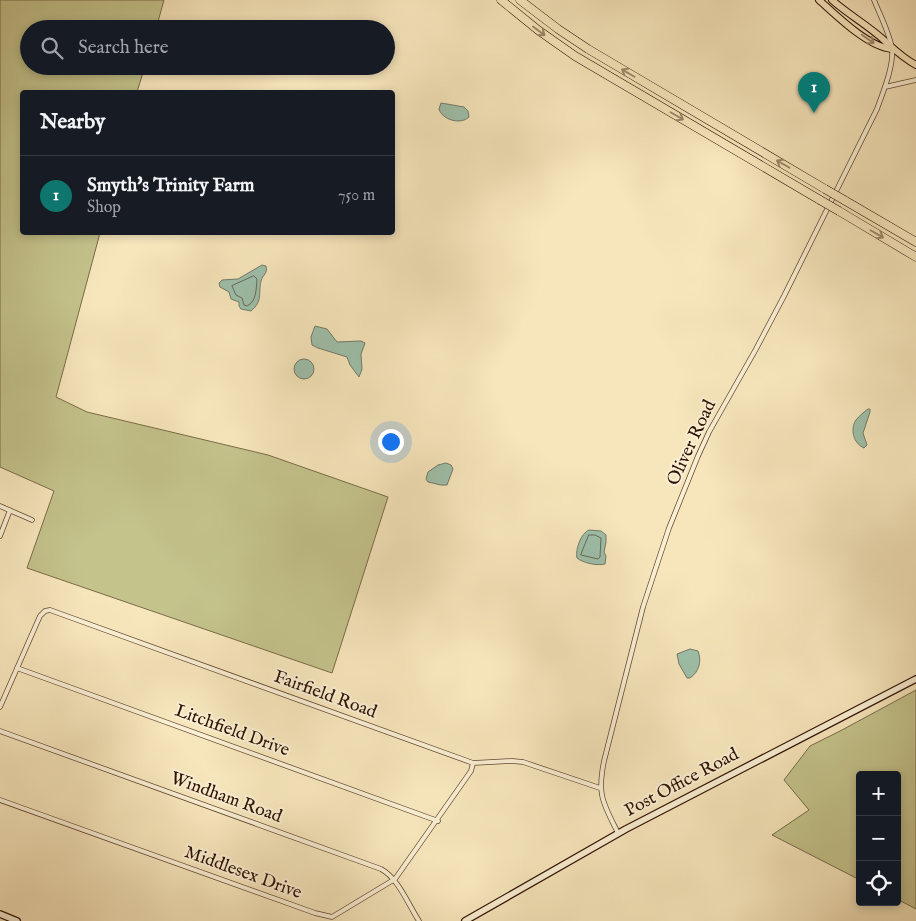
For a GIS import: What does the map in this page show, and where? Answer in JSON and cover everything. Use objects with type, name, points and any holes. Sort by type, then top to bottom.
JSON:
[{"type":"highway","points":[[501,0],[538,30],[584,61],[916,257]]},
{"type":"highway","points":[[520,0],[588,49],[916,242]]},
{"type":"main road","points":[[819,0],[882,48],[892,49]]},
{"type":"main road","points":[[832,0],[885,41],[892,49],[916,65]]},
{"type":"main road","points":[[843,20],[848,14]]},
{"type":"street","points":[[874,0],[888,33],[892,49]]},
{"type":"street","name":"Oliver Road","points":[[618,833],[606,808],[600,788],[604,761],[643,607],[669,528],[709,432],[756,349],[877,109],[885,87],[892,49]]},
{"type":"street","points":[[885,87],[916,80]]},
{"type":"street","points":[[0,506],[32,520]]},
{"type":"street","points":[[0,536],[10,510]]},
{"type":"street","name":"Fairfield Road","points":[[17,668],[40,616],[45,611],[50,610],[473,763],[523,762],[600,788]]},
{"type":"street","points":[[0,707],[17,668]]},
{"type":"street","name":"Litchfield Drive","points":[[17,668],[438,820]]},
{"type":"street","name":"Post Office Road","points":[[466,921],[618,833],[916,679]]},
{"type":"street","name":"Windham Road","points":[[0,731],[381,868],[394,879],[419,921]]},
{"type":"street","name":"Middlesex Drive","points":[[0,800],[325,916],[332,916],[394,879],[438,820],[471,771],[473,763]]},
{"type":"street","points":[[0,914],[17,921]]},
{"type":"shaded area","points":[[0,0],[164,0],[158,20],[20,20],[20,75],[142,75],[138,90],[20,90],[20,235],[99,235],[56,397],[87,412],[268,455],[388,497],[332,673],[27,568],[54,491],[0,467]]},
{"type":"shaded area","points":[[916,690],[916,909],[901,901],[901,771],[856,771],[856,878],[772,835],[809,810],[784,780],[810,746]]},
{"type":"water","points":[[441,103],[464,107],[468,111],[469,117],[457,121],[444,116],[439,109]]},
{"type":"water","points":[[262,265],[266,266],[266,271],[261,281],[257,304],[251,311],[241,309],[239,302],[231,299],[229,292],[220,287],[219,283],[222,280],[238,279]]},
{"type":"water","points":[[315,326],[327,329],[337,342],[361,341],[365,343],[361,354],[362,369],[359,377],[350,365],[347,357],[312,345],[311,337]]},
{"type":"water","points":[[304,359],[311,362],[314,369],[311,376],[304,379],[297,376],[294,369],[297,362]]},
{"type":"water","points":[[870,409],[870,412],[863,433],[867,445],[864,448],[857,443],[853,427],[856,420]]},
{"type":"water","points":[[446,463],[451,465],[453,469],[447,485],[428,482],[426,479],[428,472],[438,465]]},
{"type":"water","points":[[589,530],[601,531],[606,535],[605,564],[590,564],[577,558],[579,542]]},
{"type":"water","points":[[690,649],[698,651],[700,662],[696,673],[687,678],[679,664],[677,654]]},
{"type":"place","name":"Smyth's Trinity Farm","points":[[814,113]]}]
